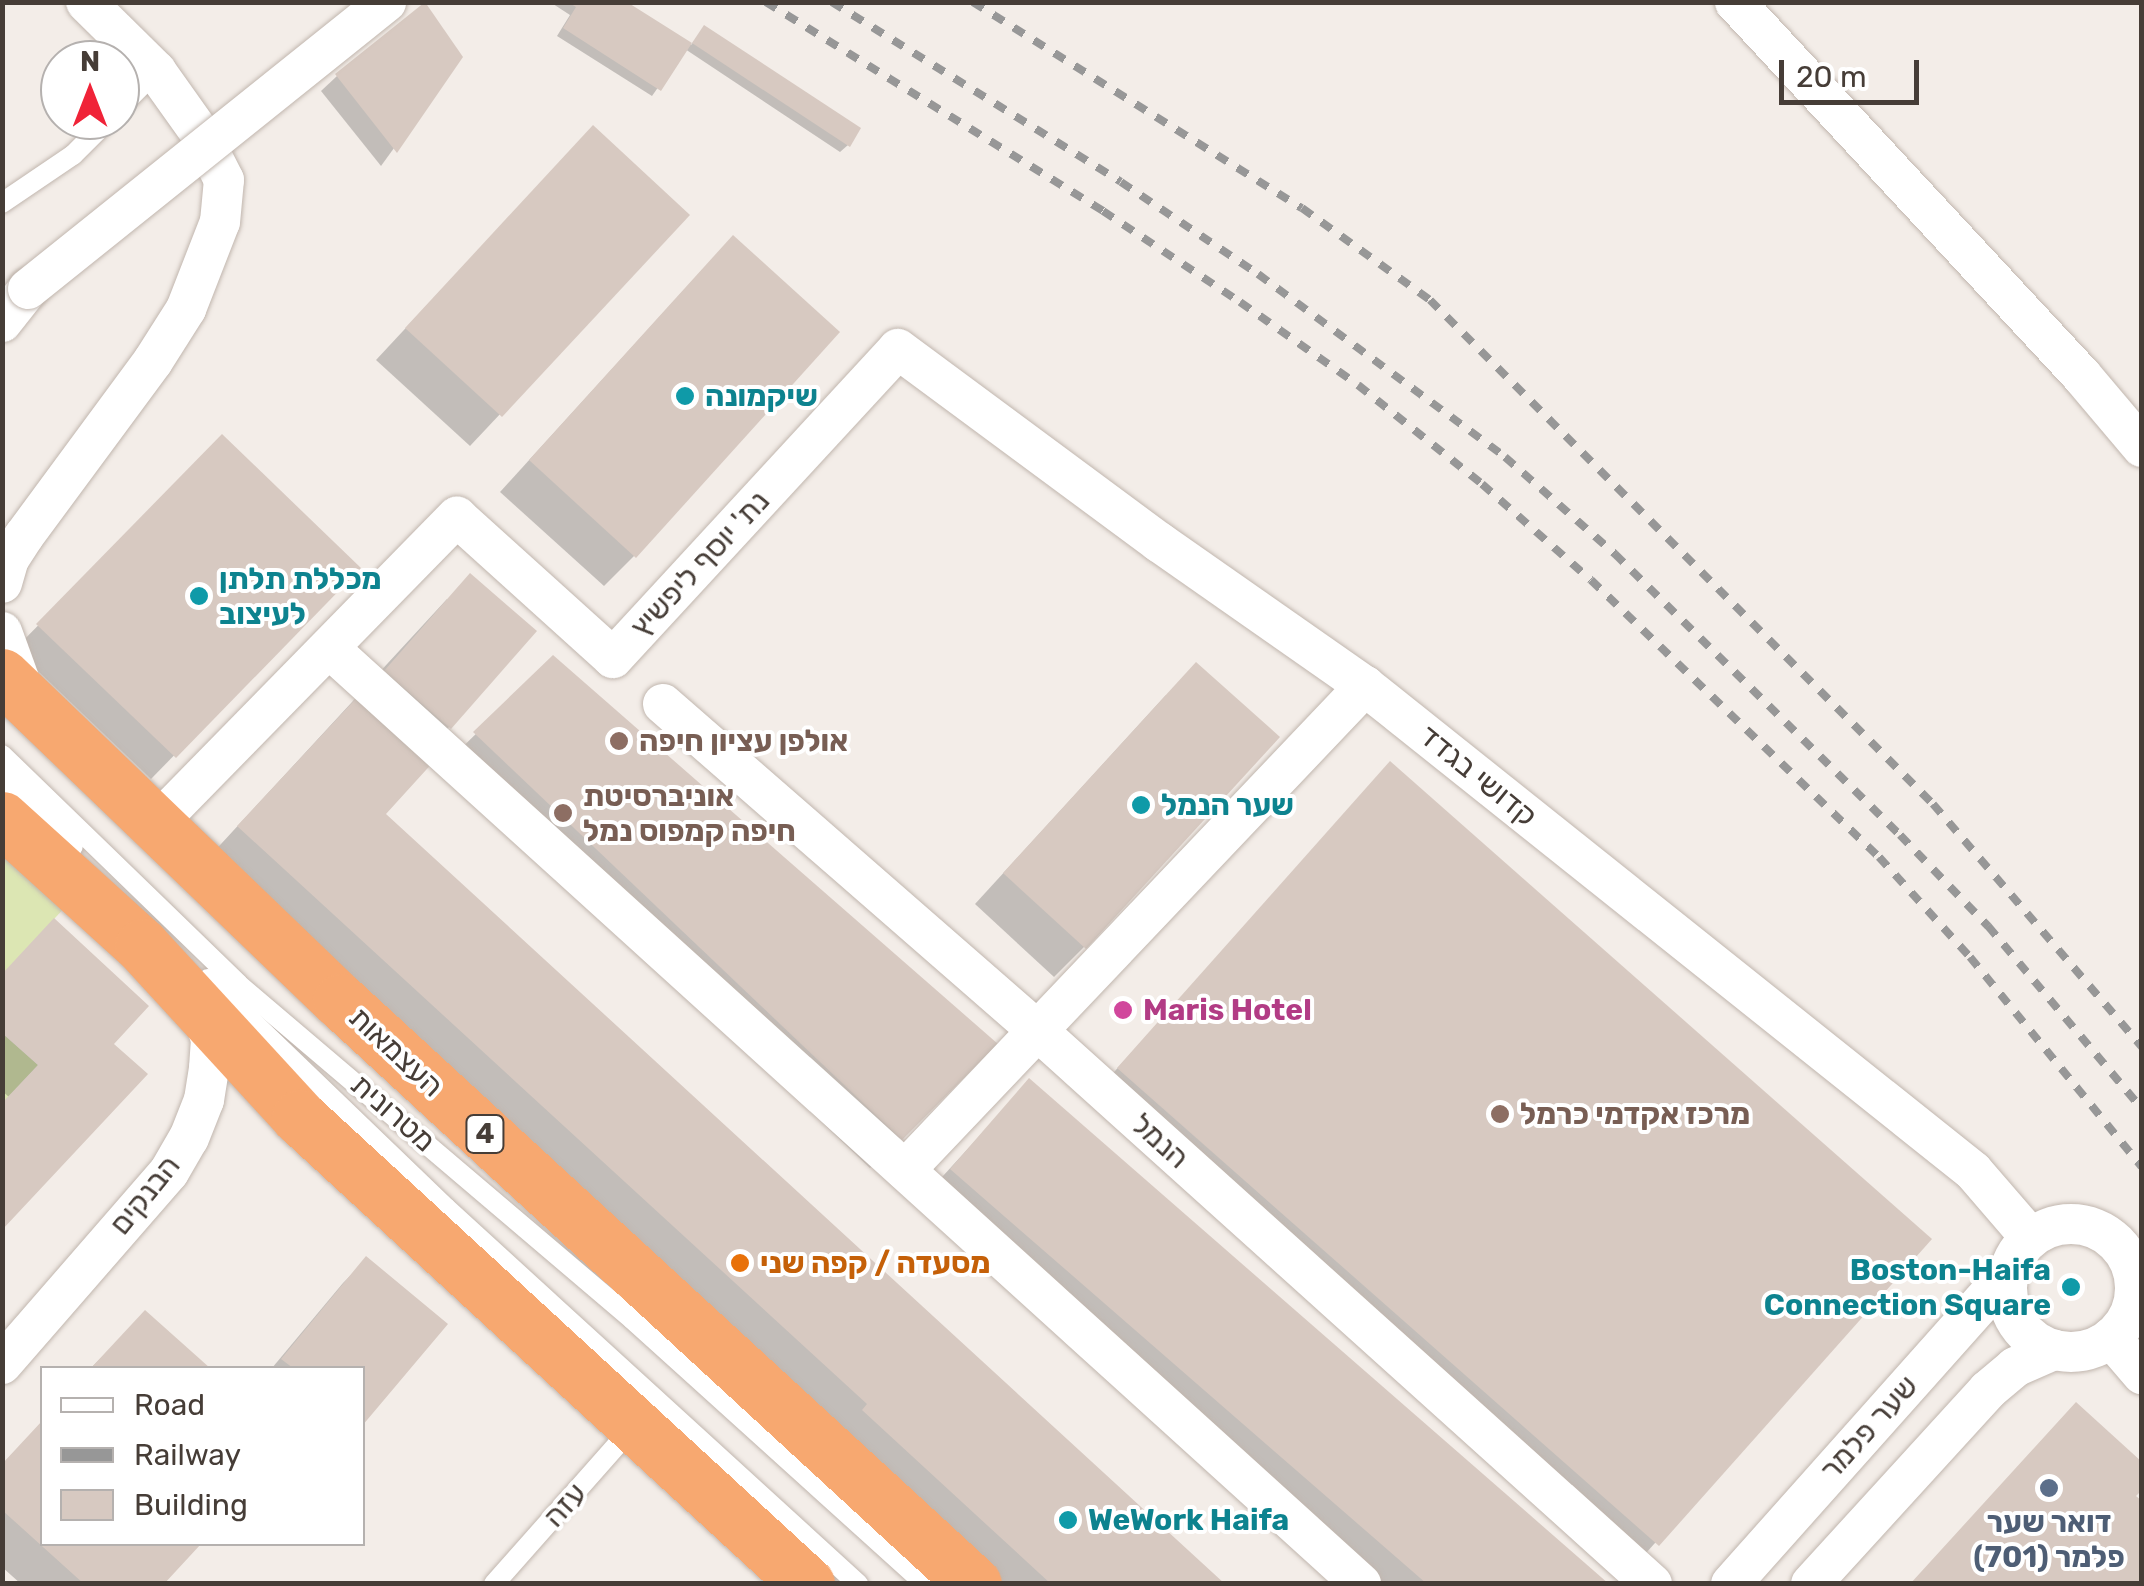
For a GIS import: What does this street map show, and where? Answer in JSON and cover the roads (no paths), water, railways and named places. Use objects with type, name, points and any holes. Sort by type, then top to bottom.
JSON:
[{"type":"highway","name":"העצמאות","points":[[8,654],[154,826],[974,1584]]},
{"type":"highway","points":[[2,820],[192,998],[299,1117],[807,1584]]},
{"type":"street","points":[[2,583],[9,559],[24,536],[154,361],[186,310],[220,222],[224,180],[200,133],[156,71],[86,2]]},
{"type":"street","points":[[2,322],[15,293],[386,2]]},
{"type":"street","points":[[1735,2],[2068,361],[2142,447]]},
{"type":"street","name":"קדושי בגדד","points":[[898,350],[1158,542],[1365,686],[1973,1171],[2030,1237]]},
{"type":"street","name":"נת' יוסף ליפשיץ","points":[[154,826],[456,518],[613,658],[898,350]]},
{"type":"street","points":[[330,649],[1360,1584]]},
{"type":"street","points":[[905,1170],[1365,686]]},
{"type":"street","name":"הנמל","points":[[663,704],[1039,1032],[1652,1584]]},
{"type":"street","name":"הבנקים","points":[[2,1364],[169,1172],[189,1138],[204,1100],[211,1039],[206,1018],[192,998]]},
{"type":"street","points":[[2068,1223],[2106,1233],[2122,1247],[2131,1265],[2133,1305],[2111,1338],[2094,1348],[2054,1350],[2021,1330],[2011,1312],[2008,1273],[2015,1253],[2030,1237],[2068,1223]]},
{"type":"street","name":"שער פלמר","points":[[1731,1584],[2008,1273]]},
{"type":"street","points":[[2111,1338],[2142,1374]]},
{"type":"street","name":"שער פלמר","points":[[1811,1584],[1988,1390],[2015,1366],[2054,1350]]},
{"type":"lane","points":[[140,87],[156,71]]},
{"type":"lane","points":[[2,203],[73,155],[88,140]]},
{"type":"lane","name":"מטרונית","points":[[2,756],[238,984],[632,1319],[925,1584]]},
{"type":"lane","name":"מטרונית","points":[[2,779],[446,1208],[858,1584]]},
{"type":"lane","name":"עזה","points":[[494,1584],[635,1426]]},
{"type":"railway","points":[[766,2],[1103,211],[1240,302],[1358,385],[1482,484],[1591,580],[1879,857],[1970,957],[2142,1167]]},
{"type":"railway","points":[[832,2],[1121,182],[1258,274],[1505,457],[1615,554],[1900,835],[1988,926],[2142,1109]]},
{"type":"railway","points":[[973,2],[1302,208],[1430,300],[1933,804],[2142,1047]]},
{"type":"place","name":"שיקמונה","points":[[685,396]]},
{"type":"place","name":"מכללת תלתן לעיצוב","points":[[199,596]]},
{"type":"place","name":"אולפן עציון חיפה","points":[[619,741]]},
{"type":"place","name":"שער הנמל","points":[[1141,805]]},
{"type":"place","name":"אוניברסיטת חיפה קמפוס נמל","points":[[563,813]]},
{"type":"place","name":"Maris Hotel","points":[[1123,1010]]},
{"type":"place","name":"מרכז אקדמי כרמל","points":[[1500,1114]]},
{"type":"place","name":"מסעדה / קפה שני","points":[[740,1263]]},
{"type":"place","name":"Boston-Haifa Connection Square","points":[[2071,1287]]},
{"type":"place","name":"דואר שער פלמר (701)","points":[[2049,1488]]},
{"type":"place","name":"WeWork Haifa","points":[[1068,1520]]}]
